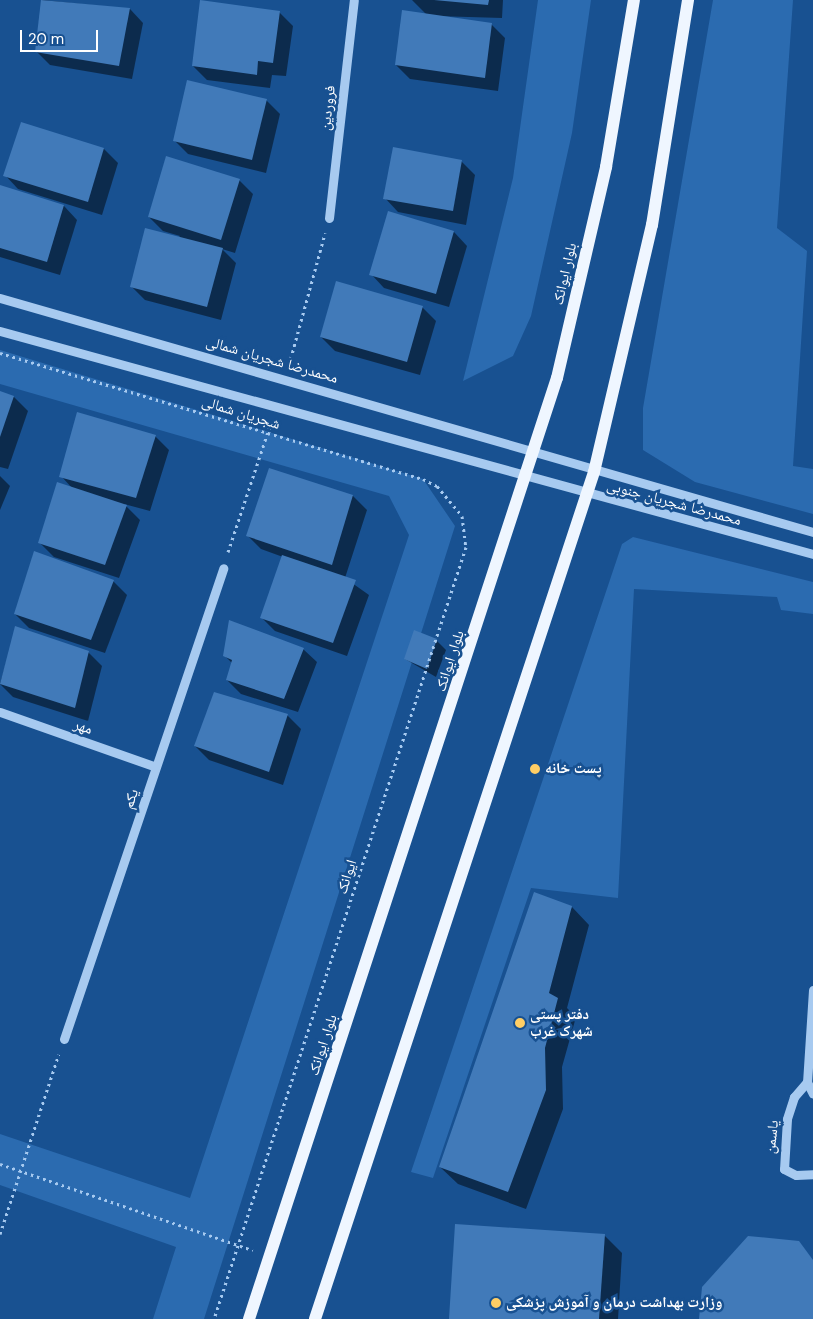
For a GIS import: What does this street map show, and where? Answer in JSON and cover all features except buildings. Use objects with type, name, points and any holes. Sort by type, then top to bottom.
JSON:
[{"type":"main road","name":"بلوار ایوانک","points":[[249,1319],[535,454],[606,167],[634,0]]},
{"type":"main road","points":[[315,1319],[594,472],[652,225],[688,0]]},
{"type":"street","name":"فروردین","points":[[329,218],[354,0]]},
{"type":"street","name":"محمدرضا شجریان شمالی","points":[[0,298],[286,377],[594,472]]},
{"type":"street","points":[[0,331],[277,406],[528,477]]},
{"type":"street","name":"محمدرضا شجریان جنوبی","points":[[594,472],[813,532]]},
{"type":"street","name":"محمدرضا شجریان جنوبی","points":[[528,477],[813,554]]},
{"type":"street","name":"یکم","points":[[64,1039],[223,568]]},
{"type":"street","name":"مهر","points":[[0,712],[156,767]]},
{"type":"street","points":[[813,990],[807,1082],[813,1094]]},
{"type":"street","name":"یاسمن","points":[[807,1082],[794,1097],[787,1119],[784,1169],[796,1175],[813,1174]]},
{"type":"path","points":[[286,377],[329,218]]},
{"type":"path","name":"شجریان شمالی","points":[[0,353],[423,479],[437,486],[462,516]]},
{"type":"path","points":[[223,568],[277,406]]},
{"type":"path","name":"ایوانک","points":[[214,1319],[466,547],[462,516]]},
{"type":"path","points":[[0,1234],[64,1039]]},
{"type":"path","points":[[0,1164],[270,1256]]},
{"type":"shaded area","points":[[538,0],[591,0],[572,133],[531,316],[513,356],[463,381],[513,178]]},
{"type":"shaded area","points":[[713,0],[793,0],[777,228],[807,251],[793,466],[813,469],[813,514],[695,482],[643,450],[643,408]]},
{"type":"shaded area","points":[[0,350],[423,479],[455,526],[204,1319],[153,1319],[176,1247],[0,1185],[0,1134],[190,1198],[409,535],[389,496],[0,384]]},
{"type":"shaded area","points":[[633,537],[813,582],[813,614],[781,610],[777,597],[634,589],[618,898],[531,888],[433,1178],[411,1172],[622,544]]},
{"type":"place","name":"پست خانه","points":[[535,769]]},
{"type":"place","name":"دفتر پستی شهرک غرب","points":[[520,1023]]},
{"type":"place","name":"وزارت بهداشت درمان و آموزش پزشکی","points":[[496,1303]]}]
